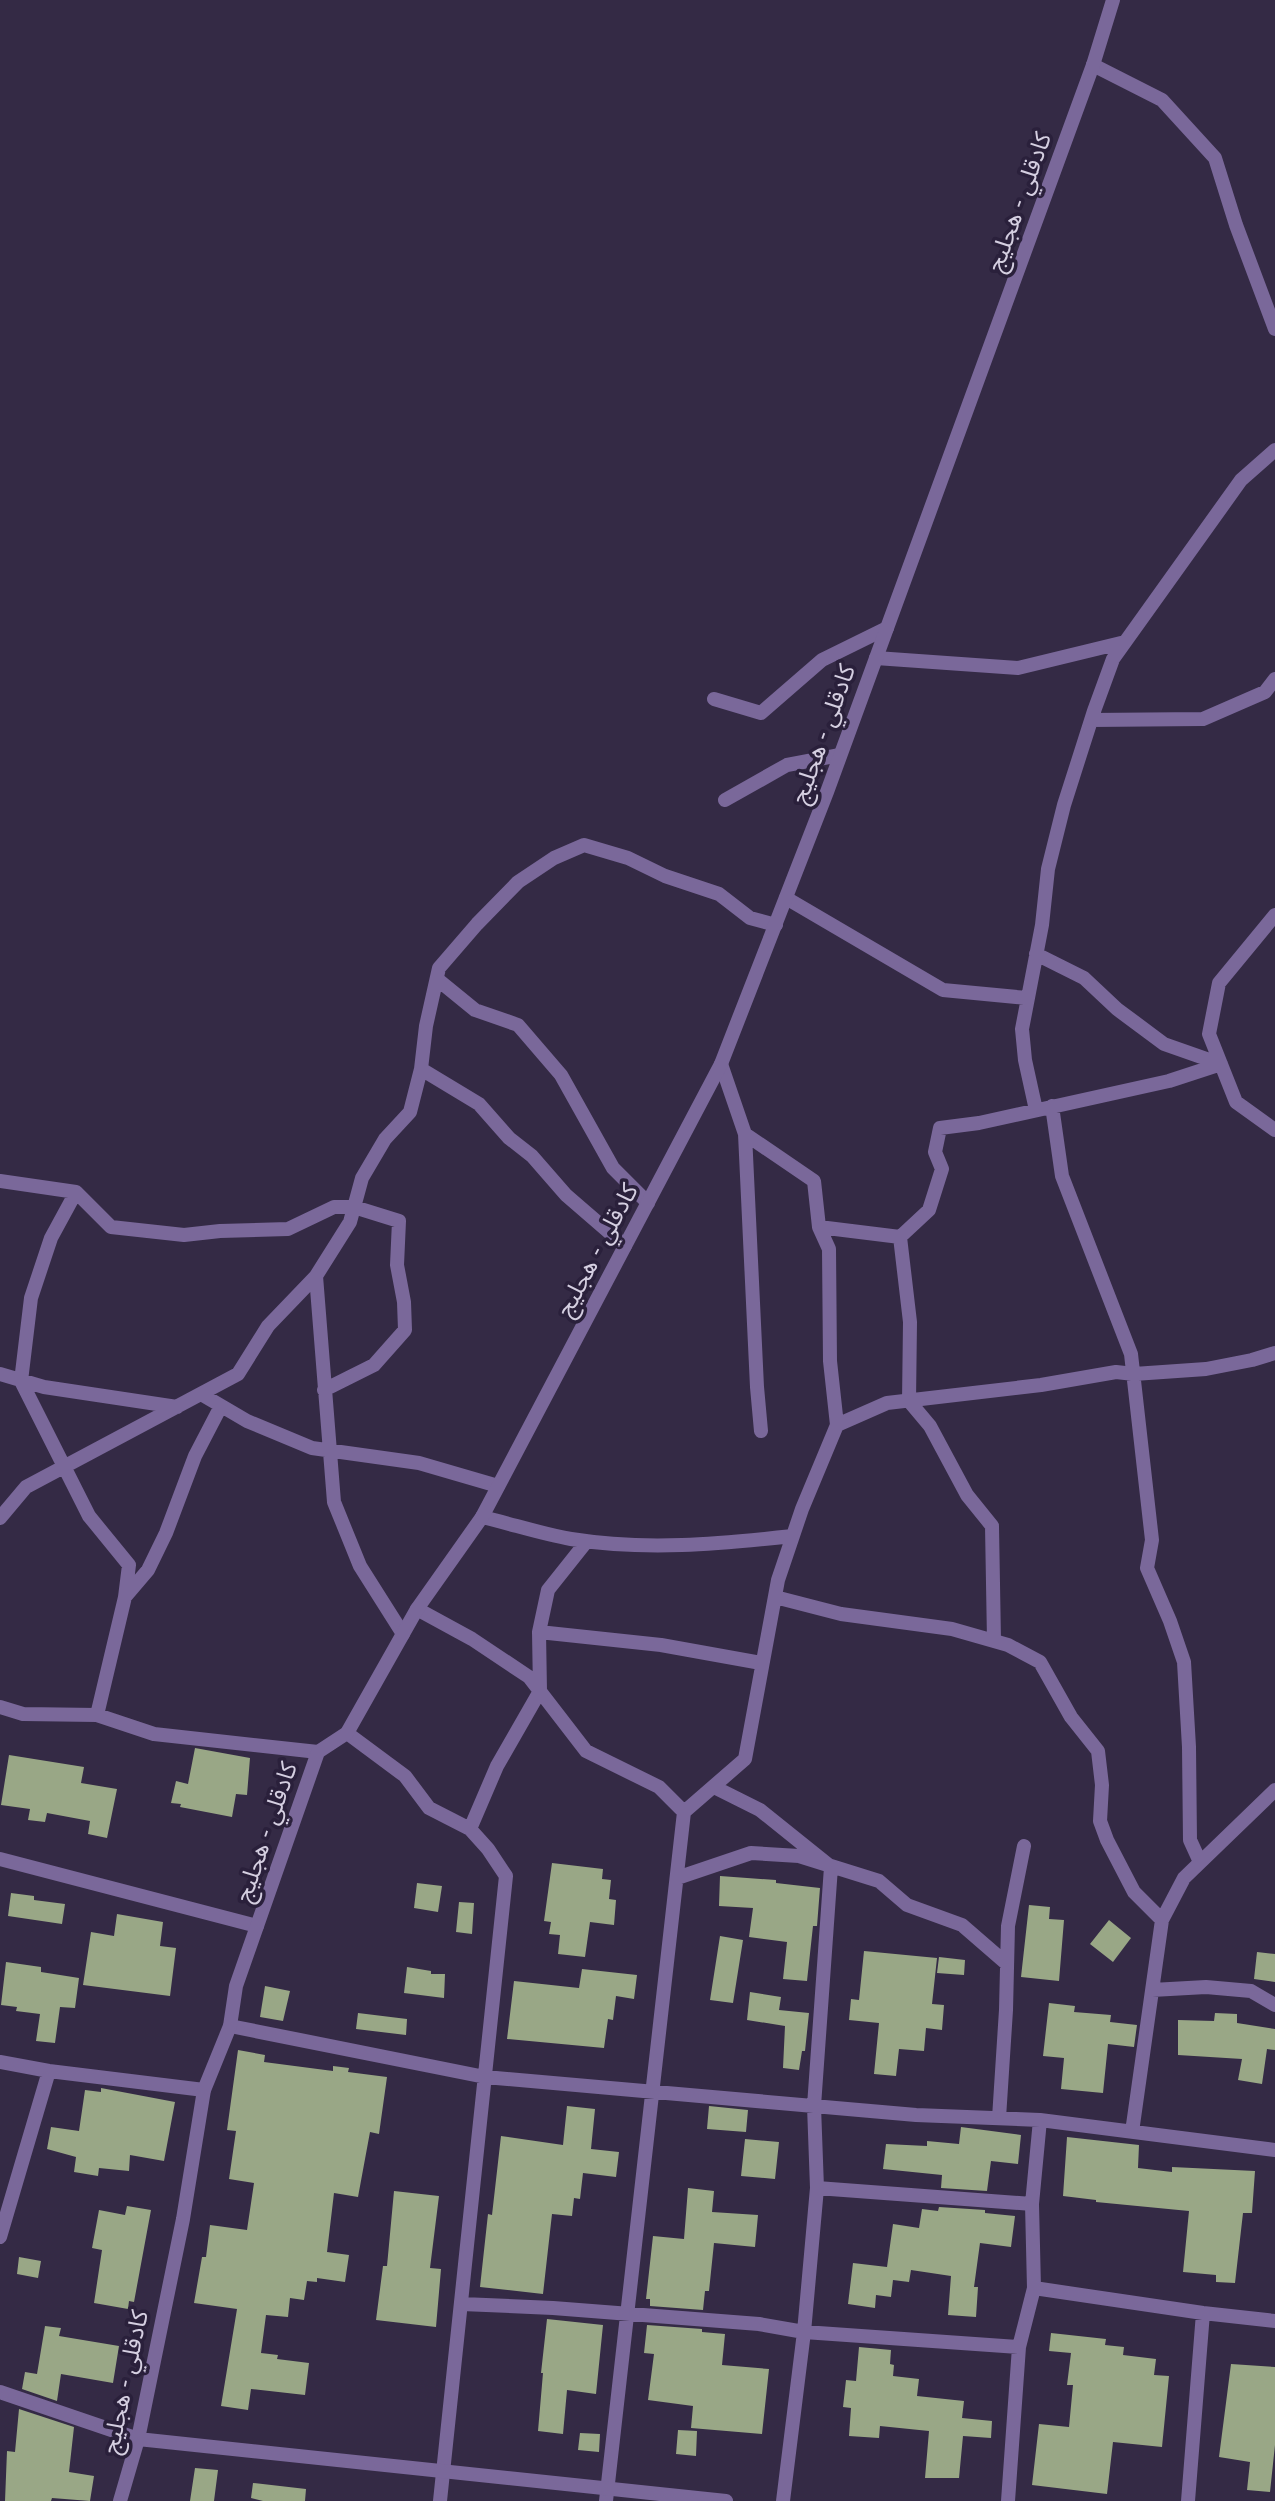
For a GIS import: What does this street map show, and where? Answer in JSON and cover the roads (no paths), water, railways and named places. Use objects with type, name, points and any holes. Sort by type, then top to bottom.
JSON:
[{"type":"street","name":"كادقلي - هجليج","points":[[120,2501],[138,2439],[183,2219],[204,2090],[230,2026],[236,1986],[318,1752],[346,1733],[417,1609],[482,1517],[721,1065],[876,658],[1093,65],[1114,0]]},
{"type":"street","points":[[1093,65],[1162,100],[1215,158],[1236,225],[1275,329]]},
{"type":"street","points":[[1036,1110],[1022,1029],[1042,925],[1048,869],[1091,720],[1113,659],[1241,480],[1275,450]]},
{"type":"street","points":[[714,699],[761,713],[822,660],[887,628]]},
{"type":"street","points":[[876,658],[1018,668],[1125,642]]},
{"type":"street","points":[[1091,720],[1203,719],[1265,692],[1275,679]]},
{"type":"street","points":[[725,800],[787,765],[840,755]]},
{"type":"street","points":[[0,1518],[26,1486],[239,1374],[268,1326],[316,1276],[350,1222],[362,1178],[386,1139],[410,1112],[421,1069],[426,1026],[439,968],[518,882],[554,858],[584,845],[628,858],[665,876],[719,894],[750,918],[776,925]]},
{"type":"street","points":[[786,898],[943,990],[1027,998]]},
{"type":"street","points":[[1275,915],[1219,983],[1209,1034],[1236,1102],[1275,1130]]},
{"type":"street","points":[[1036,954],[1084,978],[1117,1009],[1164,1044],[1221,1064]]},
{"type":"street","points":[[437,979],[475,1010],[518,1025],[561,1075],[613,1168],[648,1203]]},
{"type":"street","points":[[819,1227],[900,1237],[929,1210],[942,1170],[934,1152],[940,1128],[1169,1081],[1221,1064]]},
{"type":"street","points":[[721,1065],[745,1133],[761,1431]]},
{"type":"street","points":[[421,1069],[479,1104],[566,1195],[625,1246]]},
{"type":"street","points":[[1052,1106],[1062,1176],[1131,1354],[1152,1540],[1147,1568],[1184,1662],[1189,1746],[1190,1840],[1200,1862]]},
{"type":"street","points":[[606,2495],[684,1812],[745,1759],[775,1597],[793,1536],[837,1425],[830,1361],[829,1249],[819,1227],[814,1181],[745,1133]]},
{"type":"street","points":[[0,1181],[76,1192],[111,1227],[184,1236],[220,1231],[288,1230],[334,1207],[354,1207],[399,1221],[397,1265],[404,1302],[405,1330],[374,1365],[324,1390]]},
{"type":"street","points":[[76,1192],[51,1238],[31,1298],[21,1381],[89,1516],[129,1565],[125,1597],[97,1715]]},
{"type":"street","points":[[900,1237],[910,1322],[909,1401],[930,1426],[967,1495],[992,1526],[994,1641]]},
{"type":"street","points":[[316,1276],[334,1502],[360,1566],[403,1634]]},
{"type":"street","points":[[837,1425],[887,1403],[1041,1385],[1116,1372],[1134,1374],[1206,1369],[1275,1353]]},
{"type":"street","points":[[0,1374],[44,1387],[177,1407]]},
{"type":"street","points":[[201,1394],[247,1421],[312,1448],[419,1463],[498,1486]]},
{"type":"street","points":[[125,1597],[148,1570],[166,1533],[195,1456],[221,1406]]},
{"type":"street","points":[[482,1517],[569,1539],[648,1546],[696,1546],[793,1536]]},
{"type":"street","points":[[470,1829],[497,1766],[540,1691],[539,1632],[548,1590],[587,1541]]},
{"type":"street","points":[[775,1597],[841,1614],[952,1629],[1008,1645],[1040,1662],[1071,1717],[1098,1751],[1102,1785],[1100,1821],[1134,1892],[1162,1920]]},
{"type":"street","points":[[417,1609],[472,1639],[529,1677],[586,1751],[659,1787],[684,1812]]},
{"type":"street","points":[[539,1632],[661,1645],[761,1663]]},
{"type":"street","points":[[0,1707],[23,1714],[97,1715],[154,1734],[318,1752]]},
{"type":"street","points":[[346,1733],[405,1776],[429,1808],[470,1829],[488,1849],[506,1876],[440,2501]]},
{"type":"street","points":[[714,1787],[760,1810],[831,1867]]},
{"type":"street","points":[[1132,2132],[1162,1920],[1184,1878],[1275,1790]]},
{"type":"street","points":[[999,2118],[1008,1926],[1024,1846]]},
{"type":"street","points":[[677,1878],[751,1853],[799,1856],[879,1881],[907,1905],[962,1925],[1007,1964]]},
{"type":"street","points":[[0,1859],[257,1926]]},
{"type":"street","points":[[783,2501],[804,2332],[817,2188],[814,2106],[831,1867]]},
{"type":"street","points":[[1152,1990],[1206,1987],[1251,1991],[1275,2005]]},
{"type":"street","points":[[230,2026],[485,2077],[916,2115],[1040,2120],[1275,2150]]},
{"type":"street","points":[[0,2062],[49,2071],[204,2090]]},
{"type":"street","points":[[0,2237],[49,2071]]},
{"type":"street","points":[[1008,2501],[1019,2347],[1034,2288],[1032,2204],[1040,2120]]},
{"type":"street","points":[[817,2188],[1032,2204]]},
{"type":"street","points":[[1034,2288],[1275,2321]]},
{"type":"street","points":[[462,2304],[759,2324],[804,2332],[1019,2347]]},
{"type":"street","points":[[1188,2501],[1203,2313]]},
{"type":"street","points":[[0,2392],[138,2439],[443,2471],[606,2495],[726,2501]]}]
